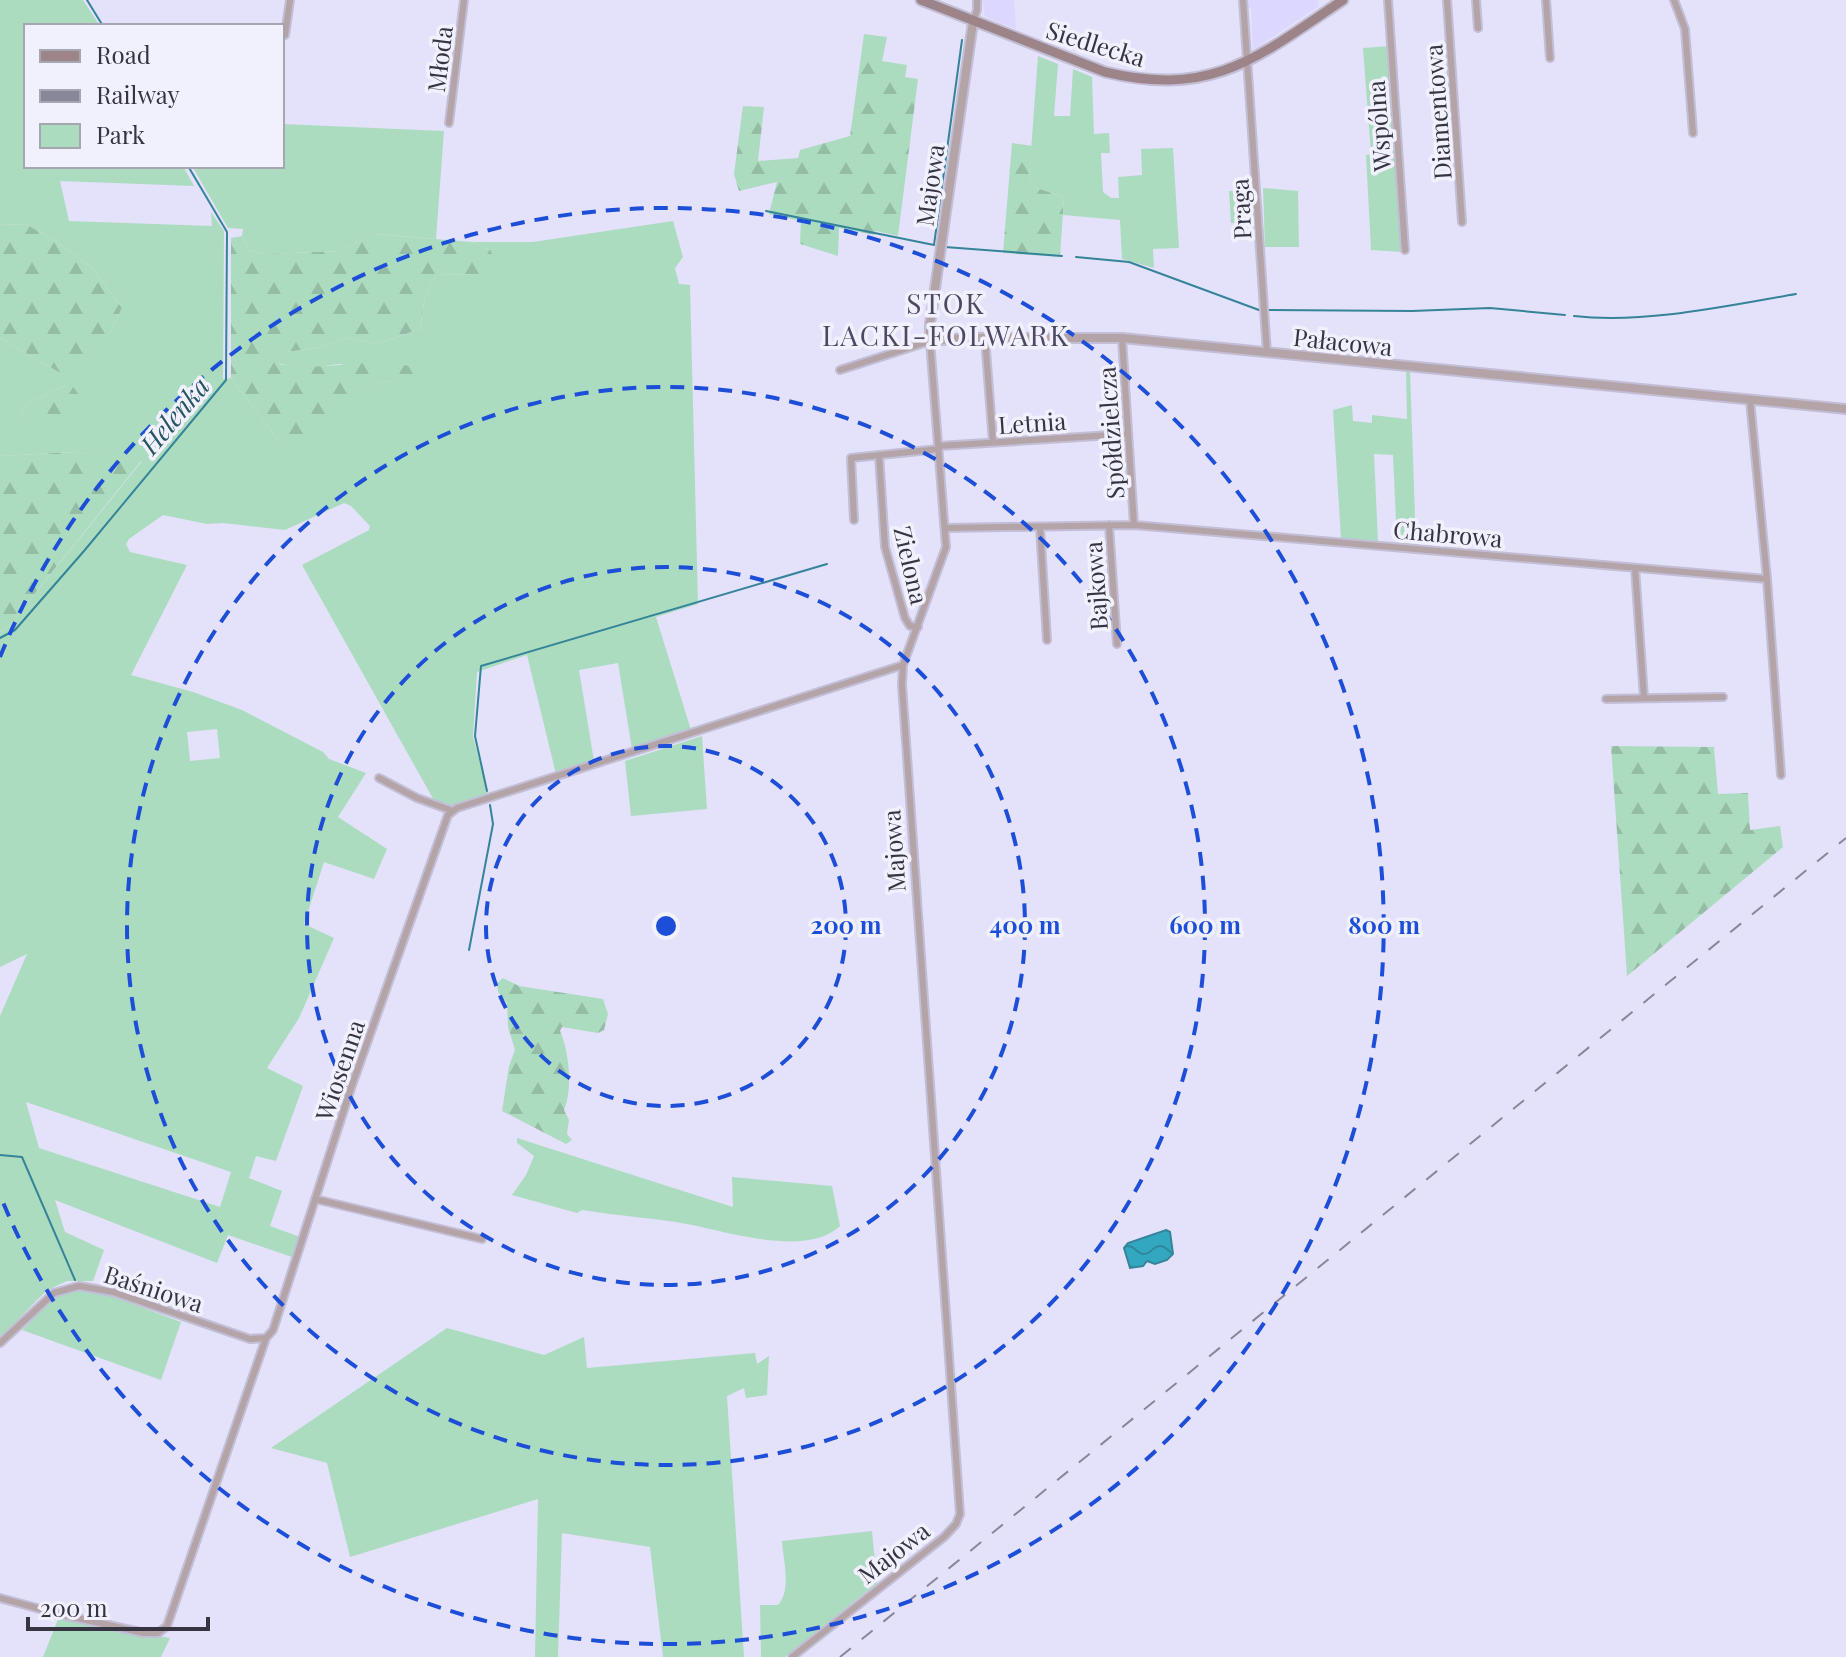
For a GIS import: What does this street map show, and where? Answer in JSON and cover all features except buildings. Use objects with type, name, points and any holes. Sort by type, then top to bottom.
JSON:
[{"type":"main road","name":"Siedlecka","points":[[921,0],[1081,64],[1134,79],[1163,81],[1218,74],[1247,62],[1327,6],[1343,0]]},
{"type":"street","points":[[285,35],[290,0]]},
{"type":"street","name":"Młoda","points":[[449,123],[464,0]]},
{"type":"street","points":[[973,22],[977,0]]},
{"type":"street","name":"Praga","points":[[1243,0],[1267,353]]},
{"type":"street","name":"Wspólna","points":[[1388,0],[1405,250]]},
{"type":"street","name":"Diamentowa","points":[[1447,0],[1462,222]]},
{"type":"street","points":[[1476,0],[1478,28]]},
{"type":"street","points":[[1546,0],[1550,58]]},
{"type":"street","points":[[1674,0],[1685,29],[1693,133]]},
{"type":"street","name":"Majowa","points":[[792,1657],[944,1537],[956,1524],[960,1514],[903,665],[944,556],[946,528],[930,324],[973,22]]},
{"type":"street","points":[[985,338],[993,442]]},
{"type":"street","name":"Pałacowa","points":[[840,370],[930,341],[1122,338],[1846,409]]},
{"type":"street","name":"Spółdzielcza","points":[[1122,338],[1134,525]]},
{"type":"street","points":[[1750,400],[1781,775]]},
{"type":"street","name":"Letnia","points":[[854,520],[851,458],[993,442],[1128,434]]},
{"type":"street","name":"Zielona","points":[[879,455],[885,547],[905,618],[910,626],[918,627]]},
{"type":"street","name":"Bajkowa","points":[[1109,525],[1117,644]]},
{"type":"street","name":"Chabrowa","points":[[946,528],[1134,525],[1767,579]]},
{"type":"street","points":[[1040,527],[1047,640]]},
{"type":"street","points":[[1635,568],[1644,698]]},
{"type":"street","points":[[379,778],[417,798],[453,811],[903,665]]},
{"type":"street","points":[[1606,699],[1723,697]]},
{"type":"street","name":"Wiosenna","points":[[0,1598],[144,1633],[163,1631],[167,1626],[266,1338],[273,1330],[443,825],[453,811]]},
{"type":"street","points":[[315,1199],[482,1239]]},
{"type":"street","name":"Baśniowa","points":[[0,1343],[54,1293],[79,1286],[113,1292],[250,1339],[266,1338]]},
{"type":"shaded area","points":[[982,0],[1014,0],[1016,29],[985,17]]},
{"type":"shaded area","points":[[1248,0],[1318,0],[1319,6],[1253,50]]},
{"type":"green space","points":[[0,0],[83,0],[99,24],[24,24],[24,168],[184,168],[194,186],[60,181],[69,221],[212,226],[211,212],[224,231],[223,379],[231,378],[281,444],[360,389],[380,382],[416,379],[339,364],[302,369],[278,363],[286,352],[321,347],[348,338],[377,344],[420,329],[425,296],[436,275],[482,274],[490,250],[472,242],[533,242],[673,221],[683,257],[675,268],[679,284],[690,285],[698,604],[656,617],[691,730],[632,749],[618,663],[579,670],[594,761],[556,774],[527,655],[477,672],[473,736],[488,794],[451,807],[436,804],[302,565],[369,530],[370,526],[351,506],[344,503],[285,530],[207,524],[163,515],[129,539],[126,544],[130,552],[187,565],[131,675],[193,692],[242,710],[323,752],[329,759],[366,773],[338,817],[387,849],[374,879],[324,862],[304,924],[334,938],[299,1018],[267,1068],[303,1086],[276,1161],[256,1156],[249,1178],[282,1191],[270,1226],[300,1237],[292,1257],[228,1235],[217,1263],[55,1200],[65,1232],[104,1250],[93,1281],[67,1281],[46,1291],[0,1338],[0,1016],[27,954],[0,967],[0,632],[8,627],[142,461],[73,452],[0,456],[0,338],[62,374],[109,335],[122,308],[93,269],[26,224],[0,225]],"holes":[[[66,385],[47,418],[29,419],[21,412],[26,404]],[[217,729],[220,758],[190,761],[187,732]],[[26,1102],[231,1172],[220,1207],[39,1148]]]},
{"type":"green space","points":[[864,34],[887,37],[882,61],[907,65],[905,77],[918,79],[898,236],[839,228],[838,256],[800,244],[801,221],[769,214],[777,182],[739,191],[734,174],[743,106],[764,107],[758,161],[798,158],[800,150],[850,136]]},
{"type":"green space","points":[[1389,46],[1403,252],[1371,250],[1366,155],[1371,154],[1363,48]]},
{"type":"green space","points":[[1038,56],[1058,64],[1054,116],[1070,116],[1073,69],[1092,77],[1094,134],[1109,133],[1110,153],[1101,153],[1103,192],[1111,198],[1119,198],[1118,177],[1142,175],[1141,149],[1173,148],[1179,248],[1153,249],[1154,268],[1122,259],[1120,220],[1063,215],[1064,197],[1037,188],[1029,178]]},
{"type":"green space","points":[[284,124],[444,131],[436,239],[375,234],[341,251],[266,254],[248,250],[242,236],[243,229],[228,228],[193,168],[284,168]]},
{"type":"green space","points":[[1012,143],[1032,146],[1029,178],[1037,188],[1064,197],[1060,257],[1003,253]]},
{"type":"green space","points":[[1263,188],[1298,191],[1299,247],[1265,247]]},
{"type":"green space","points":[[1254,190],[1256,222],[1231,223],[1229,191]]},
{"type":"green space","points":[[26,224],[93,269],[122,308],[109,335],[113,345],[95,358],[62,374],[0,338],[0,225]]},
{"type":"green space","points":[[374,234],[472,242],[490,250],[498,263],[483,274],[436,275],[425,296],[420,329],[377,344],[348,338],[321,347],[286,352],[279,364],[399,364],[416,368],[416,380],[380,382],[361,389],[358,400],[344,402],[338,407],[341,417],[331,435],[281,444],[231,378],[231,238],[242,236],[248,250],[266,254],[341,251]]},
{"type":"green space","points":[[1406,371],[1410,371],[1416,545],[1397,544],[1393,455],[1374,454],[1378,541],[1341,539],[1333,410],[1352,405],[1353,421],[1372,423],[1372,415],[1407,419]]},
{"type":"green space","points":[[72,385],[79,395],[81,414],[66,419],[29,419],[21,412],[26,404]]},
{"type":"green space","points":[[73,452],[142,460],[8,627],[0,632],[0,456]]},
{"type":"green space","points":[[702,736],[707,809],[631,816],[625,761]]},
{"type":"green space","points":[[1611,746],[1714,747],[1718,794],[1748,793],[1750,830],[1780,826],[1783,847],[1627,976]]},
{"type":"green space","points":[[503,978],[519,986],[603,999],[608,1014],[604,1030],[598,1033],[562,1027],[560,1031],[569,1070],[564,1110],[569,1120],[567,1134],[572,1140],[566,1144],[502,1111],[509,1066],[515,1050],[508,1027],[507,1003],[498,992],[497,983]]},
{"type":"green space","points":[[517,1138],[733,1207],[732,1177],[832,1186],[840,1226],[826,1235],[809,1240],[789,1241],[582,1210],[577,1213],[512,1195],[534,1156],[517,1143]]},
{"type":"green space","points":[[85,1289],[96,1290],[181,1322],[161,1380],[22,1330],[55,1297]]},
{"type":"green space","points":[[447,1328],[544,1355],[584,1337],[587,1368],[755,1353],[757,1364],[769,1356],[767,1395],[746,1398],[744,1388],[727,1396],[744,1657],[663,1657],[650,1547],[562,1533],[558,1657],[535,1657],[538,1499],[350,1557],[327,1463],[271,1448]]},
{"type":"green space","points":[[872,1531],[877,1583],[785,1657],[761,1657],[760,1605],[778,1605],[785,1591],[782,1541]]},
{"type":"green space","points":[[59,1617],[170,1638],[161,1657],[43,1657]]},
{"type":"water","points":[[1166,1230],[1170,1232],[1173,1254],[1155,1264],[1147,1261],[1143,1266],[1130,1268],[1124,1248],[1128,1243]]},
{"type":"waterway","name":"Helenka","points":[[87,0],[102,24]]},
{"type":"waterway","points":[[766,211],[934,245],[962,40]]},
{"type":"waterway","name":"Helenka","points":[[0,638],[15,630],[226,380],[227,232],[189,168]]},
{"type":"waterway","points":[[951,203],[945,247],[1062,256]]},
{"type":"waterway","points":[[1076,257],[1129,262],[1259,310]]},
{"type":"waterway","points":[[1574,316],[1657,316],[1796,294]]},
{"type":"waterway","points":[[1269,310],[1490,308],[1565,315]]},
{"type":"waterway","points":[[487,791],[475,736],[481,666],[827,564]]},
{"type":"waterway","points":[[469,950],[493,824],[490,805]]},
{"type":"waterway","points":[[0,1155],[22,1157],[75,1280]]},
{"type":"railway","points":[[840,1657],[1846,838]]},
{"type":"district","name":"STOK LACKI-FOLWARK","points":[[946,318]]}]
